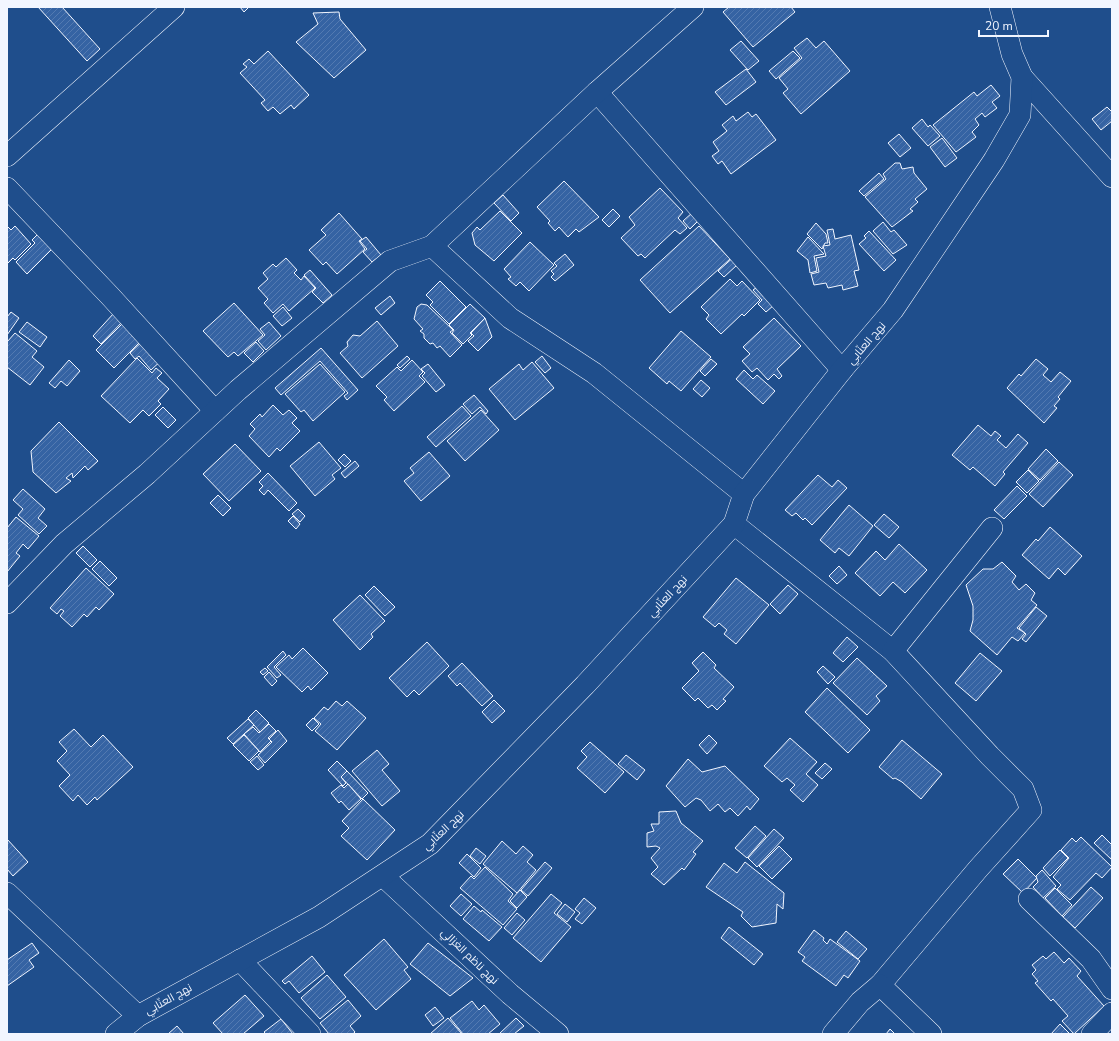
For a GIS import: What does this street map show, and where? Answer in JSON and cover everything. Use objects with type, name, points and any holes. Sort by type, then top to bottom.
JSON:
[{"type":"street","points":[[7,156],[174,7]]},
{"type":"street","points":[[7,604],[64,544],[148,474],[215,411],[390,262],[432,246],[597,92],[693,7]]},
{"type":"street","name":"نهج العنّابي","points":[[116,1034],[138,1016],[318,917],[430,844],[585,685],[734,524],[744,494],[842,370],[893,310],[994,160],[1020,115],[1022,76],[1012,54],[1000,7]]},
{"type":"street","points":[[1022,76],[1112,177]]},
{"type":"street","points":[[597,92],[842,370]]},
{"type":"street","points":[[7,188],[110,296],[215,411]]},
{"type":"street","points":[[432,246],[510,318],[594,373],[744,494]]},
{"type":"street","points":[[734,524],[893,651],[1023,789],[1031,810],[978,869],[880,985],[860,1002],[833,1034]]},
{"type":"street","points":[[893,651],[992,528]]},
{"type":"street","name":"نهج ناظم الغزالي","points":[[383,876],[510,994],[558,1034]]},
{"type":"street","points":[[7,893],[138,1016]]},
{"type":"street","points":[[1029,898],[1091,959],[1112,989]]},
{"type":"street","points":[[240,960],[310,1034]]},
{"type":"street","points":[[880,985],[931,1034]]},
{"type":"street","points":[[1092,1034],[1112,1013]]},
{"type":"building","points":[[38,7],[62,7],[100,49],[87,61]]},
{"type":"building","points":[[240,7],[249,7],[244,12]]},
{"type":"building","points":[[729,7],[791,7],[795,12],[753,47],[723,12]]},
{"type":"building","points":[[339,12],[340,19],[366,50],[334,78],[296,42],[318,24],[313,13]]},
{"type":"building","points":[[807,38],[816,48],[824,41],[850,71],[801,114],[783,93],[788,89],[779,78],[802,58],[794,48]]},
{"type":"building","points":[[741,41],[759,61],[748,70],[730,50]]},
{"type":"building","points":[[268,51],[309,95],[294,109],[291,105],[280,114],[273,107],[268,111],[261,103],[265,100],[240,73],[247,67],[243,64],[249,59],[254,64]]},
{"type":"building","points":[[793,51],[800,58],[776,79],[769,71]]},
{"type":"building","points":[[746,69],[756,82],[726,105],[715,92]]},
{"type":"building","points":[[991,85],[1000,96],[992,102],[997,108],[985,117],[982,113],[975,119],[979,125],[972,132],[976,137],[956,152],[933,125],[974,92],[977,96]]},
{"type":"building","points":[[1107,107],[1112,112],[1112,121],[1101,130],[1092,119]]},
{"type":"building","points":[[748,112],[752,117],[756,114],[776,140],[731,174],[722,161],[718,164],[712,156],[719,151],[713,142],[727,131],[722,125],[733,116],[736,121]]},
{"type":"building","points":[[922,119],[928,127],[930,125],[940,136],[928,146],[912,128]]},
{"type":"building","points":[[899,134],[911,148],[900,157],[888,143]]},
{"type":"building","points":[[942,138],[957,158],[945,167],[930,147]]},
{"type":"building","points":[[895,163],[900,163],[902,169],[913,167],[914,173],[927,189],[915,199],[918,202],[910,209],[913,211],[892,227],[865,197],[886,179],[883,174]]},
{"type":"building","points":[[879,173],[884,179],[864,196],[859,191]]},
{"type":"building","points":[[564,181],[599,217],[579,232],[576,229],[568,237],[559,227],[555,231],[548,223],[550,221],[537,207]]},
{"type":"building","points":[[660,188],[683,212],[678,218],[687,228],[680,234],[675,230],[645,258],[641,254],[638,256],[621,238],[635,225],[629,217]]},
{"type":"building","points":[[503,195],[519,213],[511,221],[494,203]]},
{"type":"building","points":[[613,209],[620,216],[609,227],[602,220]]},
{"type":"building","points":[[500,211],[522,233],[494,261],[475,245],[472,233],[477,227],[480,230]]},
{"type":"building","points":[[693,212],[700,219],[690,229],[683,221]]},
{"type":"building","points":[[339,213],[362,239],[359,241],[365,249],[337,274],[326,262],[323,265],[309,250],[326,235],[321,230]]},
{"type":"building","points":[[883,222],[891,232],[894,230],[907,245],[893,254],[873,231]]},
{"type":"building","points":[[816,223],[826,234],[828,243],[825,243],[822,249],[807,234]]},
{"type":"building","points":[[7,226],[11,230],[15,226],[31,244],[15,260],[13,258],[7,264]]},
{"type":"building","points":[[699,226],[730,259],[670,313],[640,280]]},
{"type":"building","points":[[833,229],[835,239],[851,235],[859,270],[854,271],[858,286],[843,290],[842,285],[828,288],[826,283],[814,285],[811,274],[819,272],[816,258],[826,256],[823,246],[830,245],[827,230]]},
{"type":"building","points":[[869,231],[896,260],[884,271],[859,244],[866,238],[864,236]]},
{"type":"building","points":[[40,232],[54,247],[27,274],[16,262],[35,243],[32,240]]},
{"type":"building","points":[[366,237],[381,255],[372,262],[363,252],[367,249],[360,241]]},
{"type":"building","points":[[808,237],[824,254],[814,256],[817,271],[810,273],[808,260],[797,251]]},
{"type":"building","points":[[530,242],[554,265],[529,291],[520,282],[516,286],[508,279],[511,277],[504,269]]},
{"type":"building","points":[[565,254],[574,265],[555,281],[551,277],[554,274],[551,271],[557,266],[554,263]]},
{"type":"building","points":[[736,255],[737,265],[724,277],[718,271]]},
{"type":"building","points":[[286,258],[297,270],[294,273],[301,280],[304,276],[315,288],[289,311],[283,304],[273,313],[264,303],[268,299],[258,288],[268,279],[263,273],[273,264],[276,267]]},
{"type":"building","points":[[310,270],[332,295],[323,303],[312,292],[316,288],[304,275]]},
{"type":"building","points":[[730,279],[737,286],[742,281],[760,300],[744,316],[742,314],[721,334],[706,319],[709,315],[701,307]]},
{"type":"building","points":[[440,281],[466,307],[449,324],[430,305],[433,302],[426,295]]},
{"type":"building","points":[[757,287],[774,305],[766,312],[758,304],[762,300],[753,290]]},
{"type":"building","points":[[390,296],[395,303],[381,315],[375,308]]},
{"type":"building","points":[[234,303],[263,335],[238,356],[234,352],[228,357],[203,331]]},
{"type":"building","points":[[421,304],[427,305],[453,330],[450,332],[462,345],[450,357],[440,346],[437,348],[433,343],[430,344],[424,338],[424,334],[420,331],[423,329],[414,319],[417,307]]},
{"type":"building","points":[[470,304],[485,318],[470,333],[472,335],[463,344],[452,333],[454,330],[449,325]]},
{"type":"building","points":[[283,307],[292,318],[282,326],[273,316]]},
{"type":"building","points":[[11,312],[19,318],[7,335],[7,317]]},
{"type":"building","points":[[114,313],[123,321],[101,344],[93,336]]},
{"type":"building","points":[[485,318],[492,337],[478,351],[468,341],[474,336],[471,333]]},
{"type":"building","points":[[774,318],[801,346],[777,369],[782,376],[779,379],[774,374],[768,380],[757,368],[752,372],[742,361],[750,354],[743,347]]},
{"type":"building","points":[[377,321],[398,346],[362,378],[340,353],[348,346],[347,342],[353,335],[360,336]]},
{"type":"building","points":[[27,322],[47,337],[40,347],[19,332]]},
{"type":"building","points":[[269,322],[281,336],[266,350],[258,341],[265,335],[260,329]]},
{"type":"building","points":[[123,323],[144,338],[114,368],[96,350]]},
{"type":"building","points":[[681,331],[711,357],[681,391],[669,381],[667,384],[649,368]]},
{"type":"building","points":[[15,333],[37,351],[32,357],[44,367],[30,385],[7,367],[7,342]]},
{"type":"building","points":[[145,339],[163,359],[151,370],[139,356],[135,359],[130,353]]},
{"type":"building","points":[[256,342],[264,351],[253,362],[244,353]]},
{"type":"building","points":[[321,348],[358,390],[347,400],[344,396],[348,393],[320,361],[281,395],[275,388]]},
{"type":"building","points":[[407,356],[410,359],[400,368],[397,365]]},
{"type":"building","points":[[542,356],[551,368],[545,373],[535,362]]},
{"type":"building","points":[[137,358],[152,373],[156,368],[162,373],[157,378],[169,389],[158,401],[161,404],[149,416],[143,410],[130,423],[101,396]]},
{"type":"building","points":[[711,359],[717,364],[705,376],[700,371]]},
{"type":"building","points":[[1036,359],[1048,369],[1043,375],[1051,382],[1060,372],[1071,381],[1058,397],[1060,399],[1054,406],[1057,408],[1044,423],[1007,388],[1019,374],[1021,376]]},
{"type":"building","points":[[69,360],[80,371],[67,386],[61,381],[55,388],[49,383]]},
{"type":"building","points":[[412,360],[423,372],[419,376],[425,382],[394,411],[384,400],[387,397],[376,386],[397,367],[401,371]]},
{"type":"building","points":[[532,362],[554,388],[515,420],[489,389],[519,364],[523,370]]},
{"type":"building","points":[[320,364],[345,392],[313,421],[304,410],[301,412],[285,394]]},
{"type":"building","points":[[428,364],[445,385],[436,392],[422,376],[425,373],[421,369]]},
{"type":"building","points":[[744,370],[753,379],[757,375],[775,391],[763,404],[736,379]]},
{"type":"building","points":[[701,380],[710,388],[702,397],[693,389]]},
{"type":"building","points":[[474,395],[488,411],[486,414],[480,407],[472,414],[463,404]]},
{"type":"building","points":[[273,405],[283,415],[289,410],[297,418],[292,423],[300,431],[280,451],[277,448],[269,457],[249,436],[255,429],[250,424],[260,414],[262,417]]},
{"type":"building","points":[[462,406],[471,416],[436,447],[427,437]]},
{"type":"building","points":[[163,407],[176,420],[168,428],[155,415]]},
{"type":"building","points":[[481,410],[499,430],[465,461],[447,441]]},
{"type":"building","points":[[59,422],[98,461],[88,470],[85,466],[73,478],[72,473],[66,478],[71,481],[56,493],[33,472],[31,451]]},
{"type":"building","points":[[978,425],[991,436],[995,431],[1001,436],[997,440],[1006,448],[1018,434],[1028,443],[1003,472],[1005,474],[995,486],[973,467],[970,470],[952,455]]},
{"type":"building","points":[[319,442],[341,468],[332,475],[335,479],[315,496],[290,466]]},
{"type":"building","points":[[235,444],[261,471],[229,501],[203,474]]},
{"type":"building","points":[[1046,449],[1058,461],[1040,480],[1028,469]]},
{"type":"building","points":[[429,452],[450,476],[421,501],[404,481],[414,473],[410,468]]},
{"type":"building","points":[[344,454],[351,461],[345,467],[338,460]]},
{"type":"building","points":[[355,461],[359,466],[345,478],[341,473]]},
{"type":"building","points":[[1059,462],[1073,475],[1043,507],[1029,494]]},
{"type":"building","points":[[1028,470],[1039,481],[1027,493],[1016,482]]},
{"type":"building","points":[[268,473],[297,503],[289,511],[268,490],[264,495],[259,490],[263,486],[259,482]]},
{"type":"building","points":[[818,475],[832,487],[838,480],[847,488],[812,525],[805,518],[803,520],[796,513],[792,516],[785,510]]},
{"type":"building","points":[[1017,486],[1027,496],[1004,519],[994,510]]},
{"type":"building","points":[[23,489],[45,509],[38,518],[47,526],[39,534],[18,515],[23,509],[13,500]]},
{"type":"building","points":[[218,495],[231,508],[223,516],[210,503]]},
{"type":"building","points":[[849,505],[873,526],[849,556],[839,548],[835,553],[820,540]]},
{"type":"building","points":[[298,509],[305,516],[300,522],[292,514]]},
{"type":"building","points":[[884,514],[899,527],[889,538],[874,525]]},
{"type":"building","points":[[293,516],[300,524],[296,529],[288,521]]},
{"type":"building","points":[[16,517],[39,536],[28,549],[23,544],[16,553],[20,556],[7,572],[7,528]]},
{"type":"building","points":[[1050,527],[1082,556],[1065,575],[1058,568],[1049,579],[1022,555],[1036,539],[1038,541]]},
{"type":"building","points":[[899,544],[927,570],[905,593],[893,582],[880,596],[855,573],[876,551],[885,560]]},
{"type":"building","points":[[83,546],[97,560],[90,567],[76,553]]},
{"type":"building","points":[[100,561],[117,578],[109,586],[92,569]]},
{"type":"building","points":[[1002,562],[1016,576],[1012,582],[1019,590],[1026,584],[1035,593],[1031,600],[1037,605],[1017,628],[1025,633],[1018,641],[1012,637],[997,655],[970,631],[973,620],[973,606],[966,585],[983,569],[993,569]]},
{"type":"building","points":[[839,566],[847,575],[837,584],[829,576]]},
{"type":"building","points":[[86,568],[114,594],[99,610],[96,607],[87,617],[84,614],[72,627],[60,616],[64,611],[61,609],[57,614],[50,608]]},
{"type":"building","points":[[736,578],[769,605],[736,644],[724,634],[727,630],[719,623],[715,627],[703,617]]},
{"type":"building","points":[[788,585],[798,594],[780,614],[770,604]]},
{"type":"building","points":[[374,586],[395,607],[385,616],[365,595]]},
{"type":"building","points":[[360,595],[385,621],[371,634],[373,637],[360,650],[333,620]]},
{"type":"building","points":[[1036,607],[1047,616],[1026,642],[1022,639],[1026,634],[1019,628]]},
{"type":"building","points":[[847,637],[858,647],[843,662],[833,653]]},
{"type":"building","points":[[427,642],[449,666],[419,695],[414,690],[407,697],[389,678]]},
{"type":"building","points":[[303,648],[328,673],[311,690],[308,686],[302,692],[276,667],[289,655],[292,659]]},
{"type":"building","points":[[283,651],[286,655],[274,667],[281,675],[277,678],[267,667]]},
{"type":"building","points":[[703,652],[716,665],[714,668],[734,687],[723,699],[726,701],[717,710],[712,705],[708,708],[698,698],[695,701],[682,688],[699,671],[692,663]]},
{"type":"building","points":[[980,653],[1002,671],[976,701],[955,683]]},
{"type":"building","points":[[857,658],[887,686],[876,696],[880,701],[867,715],[833,683]]},
{"type":"building","points":[[462,663],[493,696],[482,706],[460,683],[457,686],[448,676]]},
{"type":"building","points":[[823,666],[835,677],[828,684],[817,672]]},
{"type":"building","points":[[265,668],[268,671],[263,675],[260,672]]},
{"type":"building","points":[[269,672],[277,681],[272,686],[264,677]]},
{"type":"building","points":[[827,688],[870,730],[848,753],[805,712]]},
{"type":"building","points":[[494,700],[505,711],[492,723],[482,712]]},
{"type":"building","points":[[336,701],[342,706],[347,701],[366,718],[337,750],[315,731],[321,724],[314,718],[324,707],[328,710]]},
{"type":"building","points":[[256,710],[269,723],[260,732],[248,718]]},
{"type":"building","points":[[313,718],[319,724],[312,731],[306,725]]},
{"type":"building","points":[[248,719],[254,725],[233,744],[227,738]]},
{"type":"building","points":[[269,724],[276,731],[268,738],[271,741],[260,752],[244,734],[253,727],[259,733]]},
{"type":"building","points":[[74,729],[91,747],[103,735],[133,767],[97,800],[95,797],[87,805],[78,795],[73,801],[59,786],[70,775],[57,761],[67,751],[59,742]]},
{"type":"building","points":[[278,730],[287,741],[265,763],[258,755],[272,742],[269,739]]},
{"type":"building","points":[[244,735],[259,751],[249,761],[233,745]]},
{"type":"building","points":[[709,735],[717,743],[707,754],[699,745]]},
{"type":"building","points":[[790,738],[817,762],[806,774],[818,785],[803,802],[790,790],[795,785],[787,778],[782,782],[764,766]]},
{"type":"building","points":[[902,740],[942,774],[921,799],[902,782],[895,778],[893,779],[879,767]]},
{"type":"building","points":[[590,742],[624,772],[605,793],[577,768],[587,757],[581,751]]},
{"type":"building","points":[[377,750],[389,764],[382,770],[400,791],[382,806],[352,771]]},
{"type":"building","points":[[626,755],[645,770],[637,780],[618,764]]},
{"type":"building","points":[[257,756],[264,765],[258,770],[250,762]]},
{"type":"building","points":[[688,759],[702,772],[725,766],[759,799],[750,810],[747,806],[738,816],[730,808],[725,812],[718,804],[710,811],[701,800],[696,798],[685,807],[666,786]]},
{"type":"building","points":[[337,761],[347,771],[341,777],[346,783],[343,786],[328,770]]},
{"type":"building","points":[[825,763],[832,769],[822,779],[815,773]]},
{"type":"building","points":[[347,771],[368,793],[362,799],[341,777]]},
{"type":"building","points":[[348,784],[361,799],[349,810],[341,801],[339,803],[331,793],[341,785],[344,788]]},
{"type":"building","points":[[363,799],[395,830],[367,860],[341,836],[349,828],[342,821]]},
{"type":"building","points":[[676,811],[681,823],[703,841],[693,852],[696,854],[684,870],[682,868],[664,885],[651,874],[658,867],[651,858],[660,848],[656,846],[647,847],[647,833],[654,831],[651,824],[659,824],[659,812]]},
{"type":"building","points":[[755,826],[766,836],[747,858],[735,848]]},
{"type":"building","points":[[774,829],[784,838],[757,867],[748,858]]},
{"type":"building","points":[[1102,835],[1112,845],[1112,860],[1094,843]]},
{"type":"building","points":[[1081,837],[1112,867],[1102,878],[1096,873],[1070,900],[1057,889],[1061,885],[1053,877],[1069,858],[1061,850],[1072,838],[1076,842]]},
{"type":"building","points":[[7,839],[28,862],[13,876],[7,869]]},
{"type":"building","points":[[502,841],[516,854],[523,846],[533,855],[527,862],[536,870],[517,893],[483,864]]},
{"type":"building","points":[[779,846],[792,859],[772,879],[759,866]]},
{"type":"building","points":[[476,848],[486,856],[480,864],[470,856]]},
{"type":"building","points":[[1060,850],[1068,858],[1050,876],[1043,868]]},
{"type":"building","points":[[467,854],[481,868],[474,877],[459,863]]},
{"type":"building","points":[[1018,859],[1037,878],[1023,893],[1003,874]]},
{"type":"building","points":[[545,862],[552,868],[528,896],[521,890]]},
{"type":"building","points":[[745,862],[784,893],[783,909],[777,904],[776,923],[752,927],[741,916],[743,912],[706,887],[724,863],[737,873]]},
{"type":"building","points":[[485,867],[513,894],[508,901],[517,909],[503,925],[460,888],[471,876],[474,879]]},
{"type":"building","points":[[1042,870],[1056,886],[1043,898],[1033,887],[1038,882],[1036,876]]},
{"type":"building","points":[[1091,887],[1103,898],[1075,928],[1063,917]]},
{"type":"building","points":[[1055,888],[1072,905],[1062,916],[1045,898]]},
{"type":"building","points":[[520,890],[527,897],[517,908],[510,901]]},
{"type":"building","points":[[461,894],[472,904],[461,916],[450,906]]},
{"type":"building","points":[[551,894],[562,903],[554,913],[571,927],[541,962],[513,938]]},
{"type":"building","points":[[584,898],[596,908],[582,924],[575,919],[580,913],[575,909]]},
{"type":"building","points":[[565,904],[575,912],[567,922],[557,914]]},
{"type":"building","points":[[474,906],[481,912],[482,910],[502,927],[489,941],[463,919]]},
{"type":"building","points":[[517,913],[525,920],[512,935],[504,928]]},
{"type":"building","points":[[729,927],[763,954],[754,965],[721,938]]},
{"type":"building","points":[[814,930],[824,938],[823,940],[827,944],[830,939],[860,961],[848,978],[844,975],[836,986],[802,961],[805,957],[798,952]]},
{"type":"building","points":[[846,931],[867,949],[858,959],[837,942]]},
{"type":"building","points":[[384,939],[408,967],[404,970],[411,979],[376,1010],[344,975]]},
{"type":"building","points":[[32,943],[39,953],[29,960],[34,967],[7,986],[7,960]]},
{"type":"building","points":[[428,943],[473,978],[450,996],[410,964]]},
{"type":"building","points":[[1054,952],[1064,963],[1069,958],[1081,971],[1077,976],[1104,1006],[1074,1034],[1062,1021],[1068,1016],[1053,999],[1051,1001],[1035,983],[1038,981],[1032,974],[1036,970],[1032,965],[1043,956],[1046,959]]},
{"type":"building","points":[[312,956],[325,972],[299,993],[289,981],[285,984],[282,981]]},
{"type":"building","points":[[327,975],[346,997],[320,1019],[301,998]]},
{"type":"building","points":[[245,995],[264,1016],[243,1034],[223,1034],[213,1023]]},
{"type":"building","points":[[348,1000],[361,1016],[350,1026],[355,1032],[353,1034],[329,1034],[320,1023]]},
{"type":"building","points":[[472,1001],[479,1010],[484,1005],[500,1024],[488,1034],[463,1034],[450,1018]]},
{"type":"building","points":[[435,1007],[444,1018],[433,1026],[425,1015]]},
{"type":"building","points":[[448,1018],[462,1034],[430,1034]]},
{"type":"building","points":[[516,1018],[524,1026],[514,1034],[499,1034]]},
{"type":"building","points":[[281,1019],[293,1034],[266,1034],[264,1032]]},
{"type":"building","points":[[1060,1024],[1070,1034],[1051,1034]]},
{"type":"building","points":[[177,1026],[184,1034],[168,1034]]},
{"type":"building","points":[[890,1029],[895,1034],[886,1034]]}]
